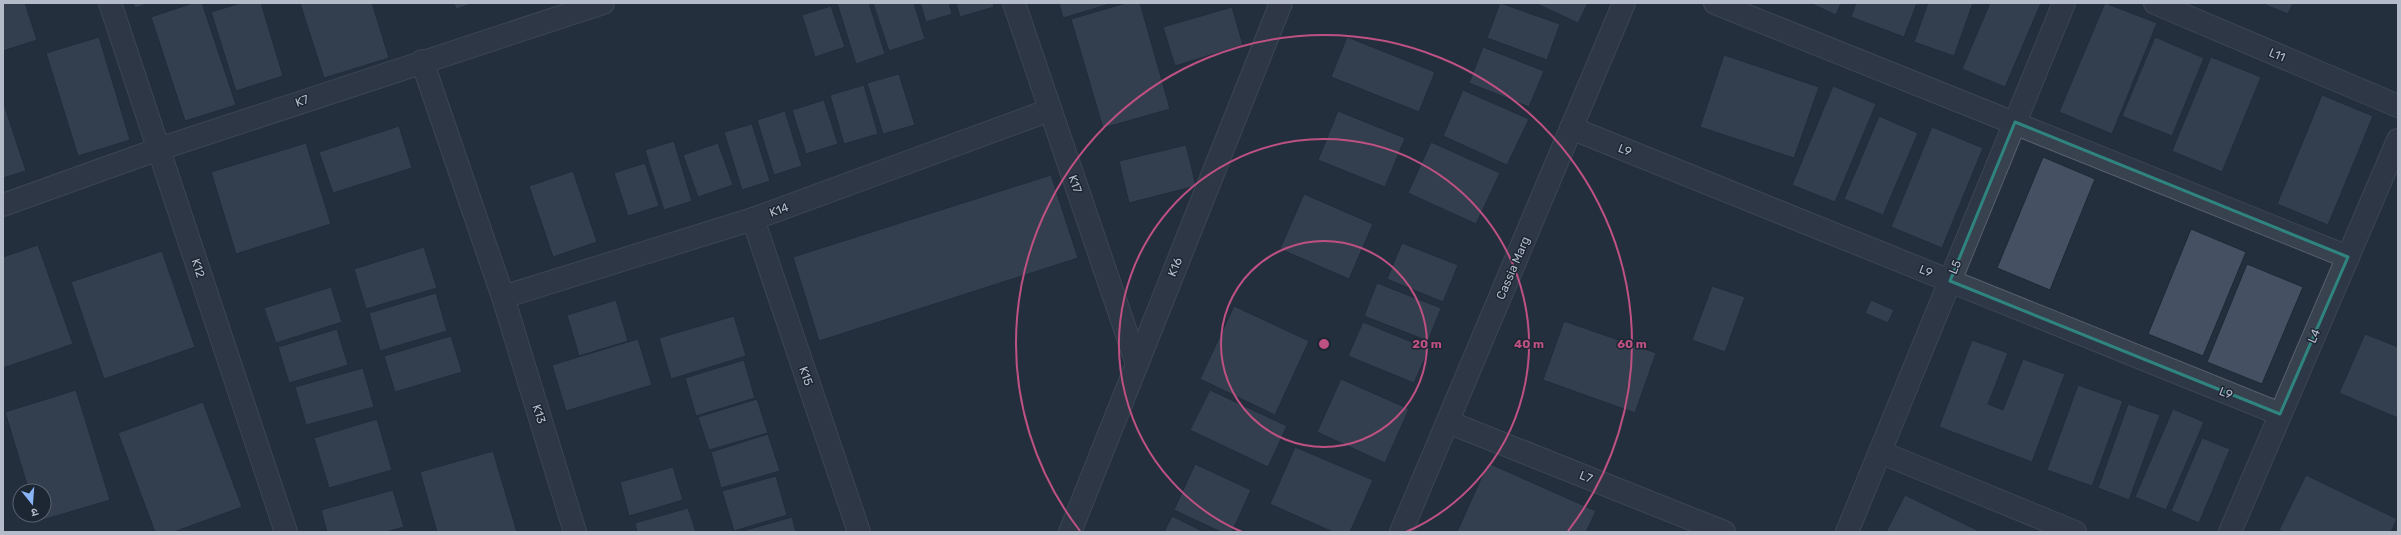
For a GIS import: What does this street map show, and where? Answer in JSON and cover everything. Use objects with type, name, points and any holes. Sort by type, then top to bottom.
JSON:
[{"type":"street","name":"K12","points":[[110,3],[286,532]]},
{"type":"street","name":"K7","points":[[3,205],[159,149],[422,61],[603,3]]},
{"type":"street","name":"K17","points":[[1014,3],[1136,364]]},
{"type":"street","name":"K16","points":[[1070,532],[1281,3]]},
{"type":"street","name":"Cassia Marg","points":[[1401,532],[1624,3]]},
{"type":"street","points":[[1715,3],[2015,122],[2348,257]]},
{"type":"street","name":"L5","points":[[1847,532],[2064,3]]},
{"type":"street","name":"L11","points":[[2155,3],[2398,106]]},
{"type":"street","name":"K13","points":[[422,61],[503,297],[575,532]]},
{"type":"street","name":"K14","points":[[503,297],[753,219],[1050,110]]},
{"type":"street","name":"L9","points":[[1571,128],[2280,414]]},
{"type":"street","name":"L4","points":[[2230,532],[2398,140]]},
{"type":"street","name":"K15","points":[[753,219],[859,532]]},
{"type":"street","name":"L7","points":[[1448,422],[1724,532]]},
{"type":"street","points":[[1880,452],[2075,532]]},
{"type":"highlighted area","points":[[2015,122],[2348,257],[2280,414],[1950,281]]},
{"type":"building","points":[[3,3],[25,3],[37,40],[3,51]]},
{"type":"building","points":[[133,3],[150,3],[135,8]]},
{"type":"building","points":[[193,3],[202,3],[236,105],[185,121],[151,17]]},
{"type":"building","points":[[241,3],[261,3],[283,76],[236,91],[211,12]]},
{"type":"building","points":[[300,3],[372,3],[389,58],[324,78]]},
{"type":"building","points":[[454,3],[474,3],[456,9]]},
{"type":"building","points":[[837,3],[869,3],[885,54],[856,64]]},
{"type":"building","points":[[873,3],[914,3],[925,39],[889,51]]},
{"type":"building","points":[[920,3],[949,3],[952,14],[926,22]]},
{"type":"building","points":[[956,3],[993,3],[994,7],[960,17]]},
{"type":"building","points":[[1059,3],[1113,3],[1063,18]]},
{"type":"building","points":[[1126,3],[1140,3],[1170,109],[1103,128],[1071,19]]},
{"type":"building","points":[[1500,3],[1560,24],[1547,60],[1487,38]]},
{"type":"building","points":[[1535,3],[1588,3],[1578,23]]},
{"type":"building","points":[[1810,3],[1841,3],[1836,15]]},
{"type":"building","points":[[1856,3],[1917,3],[1904,37],[1851,17]]},
{"type":"building","points":[[1928,3],[1973,3],[1954,56],[1914,42]]},
{"type":"building","points":[[1990,3],[2041,3],[2005,87],[1962,69]]},
{"type":"building","points":[[2105,3],[2157,23],[2112,134],[2059,112]]},
{"type":"building","points":[[2261,3],[2293,3],[2288,14]]},
{"type":"building","points":[[831,6],[845,47],[815,57],[802,15]]},
{"type":"building","points":[[1232,7],[1243,45],[1175,66],[1163,27]]},
{"type":"building","points":[[99,37],[130,140],[78,156],[46,53]]},
{"type":"building","points":[[1347,37],[1435,72],[1419,112],[1331,77]]},
{"type":"building","points":[[2155,37],[2204,58],[2172,136],[2122,116]]},
{"type":"building","points":[[1483,47],[1544,71],[1529,107],[1469,83]]},
{"type":"building","points":[[1724,55],[1819,87],[1794,158],[1700,127]]},
{"type":"building","points":[[2211,57],[2261,77],[2222,172],[2172,151]]},
{"type":"building","points":[[899,74],[915,125],[883,134],[867,83]]},
{"type":"building","points":[[864,85],[878,134],[844,144],[830,95]]},
{"type":"building","points":[[1833,86],[1876,104],[1835,202],[1792,185]]},
{"type":"building","points":[[1463,90],[1529,119],[1507,165],[1443,136]]},
{"type":"building","points":[[2322,95],[2373,116],[2328,225],[2277,204]]},
{"type":"building","points":[[824,100],[838,144],[806,154],[792,110]]},
{"type":"building","points":[[3,101],[26,171],[3,178]]},
{"type":"building","points":[[785,111],[802,166],[774,175],[757,120]]},
{"type":"building","points":[[1338,111],[1405,138],[1385,187],[1318,160]]},
{"type":"building","points":[[1879,116],[1918,133],[1883,215],[1844,199]]},
{"type":"building","points":[[752,124],[770,181],[742,190],[724,132]]},
{"type":"building","points":[[399,126],[412,168],[333,193],[319,152]]},
{"type":"building","points":[[1932,127],[1983,148],[1942,248],[1891,227]]},
{"type":"building","points":[[674,141],[692,201],[664,210],[645,150]]},
{"type":"building","points":[[1431,142],[1500,173],[1476,224],[1408,193]]},
{"type":"building","points":[[306,143],[331,224],[236,254],[211,172]]},
{"type":"building","points":[[718,143],[733,185],[698,197],[683,155]]},
{"type":"building","points":[[1186,145],[1196,186],[1129,203],[1119,161]]},
{"type":"building","points":[[2043,157],[2095,179],[2050,290],[1997,268]]},
{"type":"building","points":[[645,163],[659,206],[628,216],[614,173]]},
{"type":"building","points":[[573,171],[597,242],[553,257],[529,186]]},
{"type":"building","points":[[1051,175],[1078,258],[819,341],[793,257]]},
{"type":"building","points":[[1304,194],[1373,224],[1349,279],[1280,249]]},
{"type":"building","points":[[2191,229],[2246,252],[2203,356],[2148,334]]},
{"type":"building","points":[[1402,243],[1458,265],[1443,302],[1387,279]]},
{"type":"building","points":[[38,245],[73,344],[3,368],[3,257]]},
{"type":"building","points":[[424,247],[437,288],[366,309],[354,269]]},
{"type":"building","points":[[162,251],[195,347],[104,379],[71,282]]},
{"type":"building","points":[[2247,264],[2303,287],[2262,384],[2207,362]]},
{"type":"building","points":[[1377,283],[1441,308],[1428,341],[1364,316]]},
{"type":"building","points":[[1712,286],[1745,297],[1725,352],[1692,340]]},
{"type":"building","points":[[331,287],[342,322],[276,343],[264,308]]},
{"type":"building","points":[[436,293],[447,331],[380,351],[369,313]]},
{"type":"building","points":[[616,300],[628,341],[579,356],[567,315]]},
{"type":"building","points":[[1871,300],[1894,310],[1888,323],[1865,313]]},
{"type":"building","points":[[1234,306],[1309,341],[1275,415],[1200,379]]},
{"type":"building","points":[[734,316],[746,356],[671,379],[659,338]]},
{"type":"building","points":[[1564,321],[1656,353],[1635,413],[1543,380]]},
{"type":"building","points":[[1363,322],[1429,349],[1414,383],[1348,356]]},
{"type":"building","points":[[337,329],[348,365],[289,383],[278,347]]},
{"type":"building","points":[[2365,334],[2398,347],[2398,418],[2339,393]]},
{"type":"building","points":[[451,336],[462,372],[395,392],[384,356]]},
{"type":"building","points":[[638,339],[652,385],[566,411],[552,365]]},
{"type":"building","points":[[1972,340],[2008,353],[1988,404],[2003,410],[2023,359],[2065,374],[2032,462],[1939,427]]},
{"type":"building","points":[[744,360],[755,398],[696,416],[685,378]]},
{"type":"building","points":[[363,368],[374,407],[306,425],[295,387]]},
{"type":"building","points":[[1341,379],[1409,409],[1385,463],[1317,432]]},
{"type":"building","points":[[2078,385],[2123,401],[2092,486],[2047,470]]},
{"type":"building","points":[[76,390],[110,500],[52,517],[52,483],[27,483],[5,412]]},
{"type":"building","points":[[1210,390],[1287,426],[1268,467],[1190,430]]},
{"type":"building","points":[[757,399],[768,433],[709,450],[698,417]]},
{"type":"building","points":[[203,402],[242,507],[174,532],[155,532],[118,433]]},
{"type":"building","points":[[2128,404],[2160,415],[2129,500],[2098,488]]},
{"type":"building","points":[[2173,409],[2204,422],[2166,510],[2135,497]]},
{"type":"building","points":[[377,419],[392,470],[329,488],[314,438]]},
{"type":"building","points":[[768,434],[780,471],[721,488],[711,452]]},
{"type":"building","points":[[2202,438],[2230,449],[2199,523],[2171,511]]},
{"type":"building","points":[[1295,447],[1373,480],[1350,532],[1333,532],[1270,504]]},
{"type":"building","points":[[493,451],[517,532],[437,532],[420,472]]},
{"type":"building","points":[[1488,463],[1596,511],[1586,532],[1457,532]]},
{"type":"building","points":[[1195,464],[1251,490],[1232,532],[1221,532],[1174,510]]},
{"type":"building","points":[[673,467],[683,500],[629,516],[620,482]]},
{"type":"building","points":[[2306,475],[2397,519],[2391,532],[2283,532],[2279,530]]},
{"type":"building","points":[[776,476],[787,515],[734,531],[722,491]]},
{"type":"building","points":[[393,490],[404,527],[386,532],[327,532],[321,510]]},
{"type":"building","points":[[1905,495],[1981,532],[1886,532]]},
{"type":"building","points":[[688,508],[696,532],[637,532],[635,523]]},
{"type":"building","points":[[1172,516],[1204,532],[1164,532]]},
{"type":"building","points":[[792,517],[796,532],[739,532]]}]
